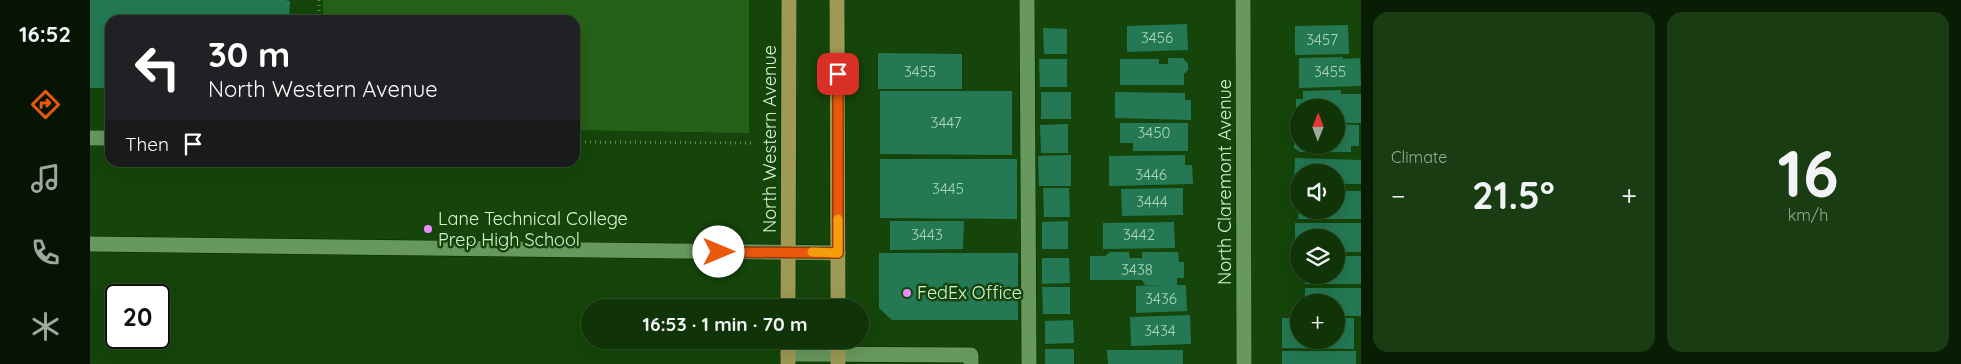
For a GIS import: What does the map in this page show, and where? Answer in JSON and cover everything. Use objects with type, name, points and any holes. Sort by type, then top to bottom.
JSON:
[{"type":"main road","name":"North Western Avenue","points":[[788,299],[789,0]]},
{"type":"main road","points":[[837,0],[838,299]]},
{"type":"street","points":[[1027,0],[1029,364]]},
{"type":"street","name":"North Claremont Avenue","points":[[1243,0],[1244,364]]},
{"type":"street","points":[[90,138],[105,138]]},
{"type":"street","points":[[90,244],[838,253]]},
{"type":"street","points":[[788,353],[971,355],[971,364]]},
{"type":"path","points":[[319,0],[319,15]]},
{"type":"path","points":[[580,142],[755,143]]},
{"type":"green space","points":[[323,0],[749,0],[749,133],[580,130],[580,15],[323,15]]},
{"type":"building","points":[[90,0],[290,1],[289,15],[105,15],[105,88],[90,88]]},
{"type":"building","points":[[1187,24],[1188,50],[1127,52],[1127,26]]},
{"type":"building","points":[[1348,25],[1349,54],[1295,55],[1295,26]]},
{"type":"building","points":[[1043,28],[1067,29],[1067,54],[1044,54]]},
{"type":"building","points":[[878,53],[962,54],[962,89],[878,89]]},
{"type":"building","points":[[1343,57],[1343,59],[1360,58],[1361,86],[1299,88],[1299,58]]},
{"type":"building","points":[[1168,58],[1183,58],[1188,64],[1188,70],[1184,74],[1184,85],[1120,85],[1120,59],[1159,59],[1159,64],[1168,64]]},
{"type":"building","points":[[1039,59],[1067,59],[1067,87],[1040,87]]},
{"type":"building","points":[[1341,90],[1341,94],[1361,94],[1361,123],[1345,123],[1345,99],[1303,99],[1303,91]]},
{"type":"building","points":[[880,91],[1012,91],[1012,155],[880,154]]},
{"type":"building","points":[[1041,92],[1071,92],[1071,119],[1041,119]]},
{"type":"building","points":[[1115,92],[1185,93],[1185,100],[1191,100],[1191,120],[1115,118]]},
{"type":"building","points":[[1120,123],[1188,123],[1188,151],[1133,151],[1133,143],[1120,143]]},
{"type":"building","points":[[1068,124],[1068,153],[1041,153],[1040,125]]},
{"type":"building","points":[[1345,124],[1359,125],[1359,146],[1351,146],[1351,152],[1345,152]]},
{"type":"building","points":[[1071,155],[1071,186],[1039,186],[1038,156]]},
{"type":"building","points":[[1185,155],[1185,165],[1192,165],[1193,184],[1109,186],[1109,156]]},
{"type":"building","points":[[1295,158],[1361,160],[1361,184],[1345,184],[1345,164],[1295,164]]},
{"type":"building","points":[[880,159],[1017,159],[1017,219],[880,218]]},
{"type":"building","points":[[1043,188],[1069,188],[1070,217],[1044,217]]},
{"type":"building","points":[[1183,188],[1183,215],[1122,216],[1121,189]]},
{"type":"building","points":[[1345,191],[1361,191],[1361,219],[1345,219]]},
{"type":"building","points":[[890,221],[964,221],[963,249],[890,250]]},
{"type":"building","points":[[1068,221],[1068,249],[1042,249],[1042,222]]},
{"type":"building","points":[[1174,222],[1175,248],[1103,249],[1103,223]]},
{"type":"building","points":[[1295,223],[1361,223],[1361,252],[1345,252],[1345,229],[1295,229]]},
{"type":"building","points":[[1110,252],[1129,252],[1130,258],[1142,258],[1142,252],[1178,252],[1179,262],[1184,262],[1184,278],[1177,278],[1177,285],[1186,285],[1187,311],[1136,313],[1136,286],[1163,285],[1145,285],[1142,280],[1090,280],[1090,256],[1105,256]]},
{"type":"building","points":[[879,253],[1018,253],[1018,320],[892,320],[879,308]]},
{"type":"building","points":[[1345,256],[1361,256],[1361,284],[1345,284]]},
{"type":"building","points":[[1042,258],[1069,258],[1070,283],[1042,284]]},
{"type":"building","points":[[1042,287],[1070,287],[1070,314],[1043,314]]},
{"type":"building","points":[[1305,288],[1361,288],[1361,316],[1345,316],[1345,294],[1305,294]]},
{"type":"building","points":[[1190,315],[1191,344],[1131,346],[1130,317]]},
{"type":"building","points":[[1282,318],[1290,318],[1290,348],[1282,348]]},
{"type":"building","points":[[1345,318],[1354,318],[1354,349],[1345,349]]},
{"type":"building","points":[[1073,320],[1074,343],[1045,344],[1045,321]]},
{"type":"building","points":[[1045,349],[1074,349],[1074,364],[1045,364]]},
{"type":"building","points":[[1107,350],[1183,350],[1183,364],[1108,364]]},
{"type":"building","points":[[1282,351],[1356,351],[1356,364],[1282,364]]},
{"type":"slow traffic","points":[[812,252],[838,253],[838,219]]},
{"type":"place","name":"Lane Technical College Prep High School","points":[[428,229]]},
{"type":"place","name":"FedEx Office","points":[[907,293]]},
{"type":"route","points":[[719,252],[838,253],[838,74]]}]
